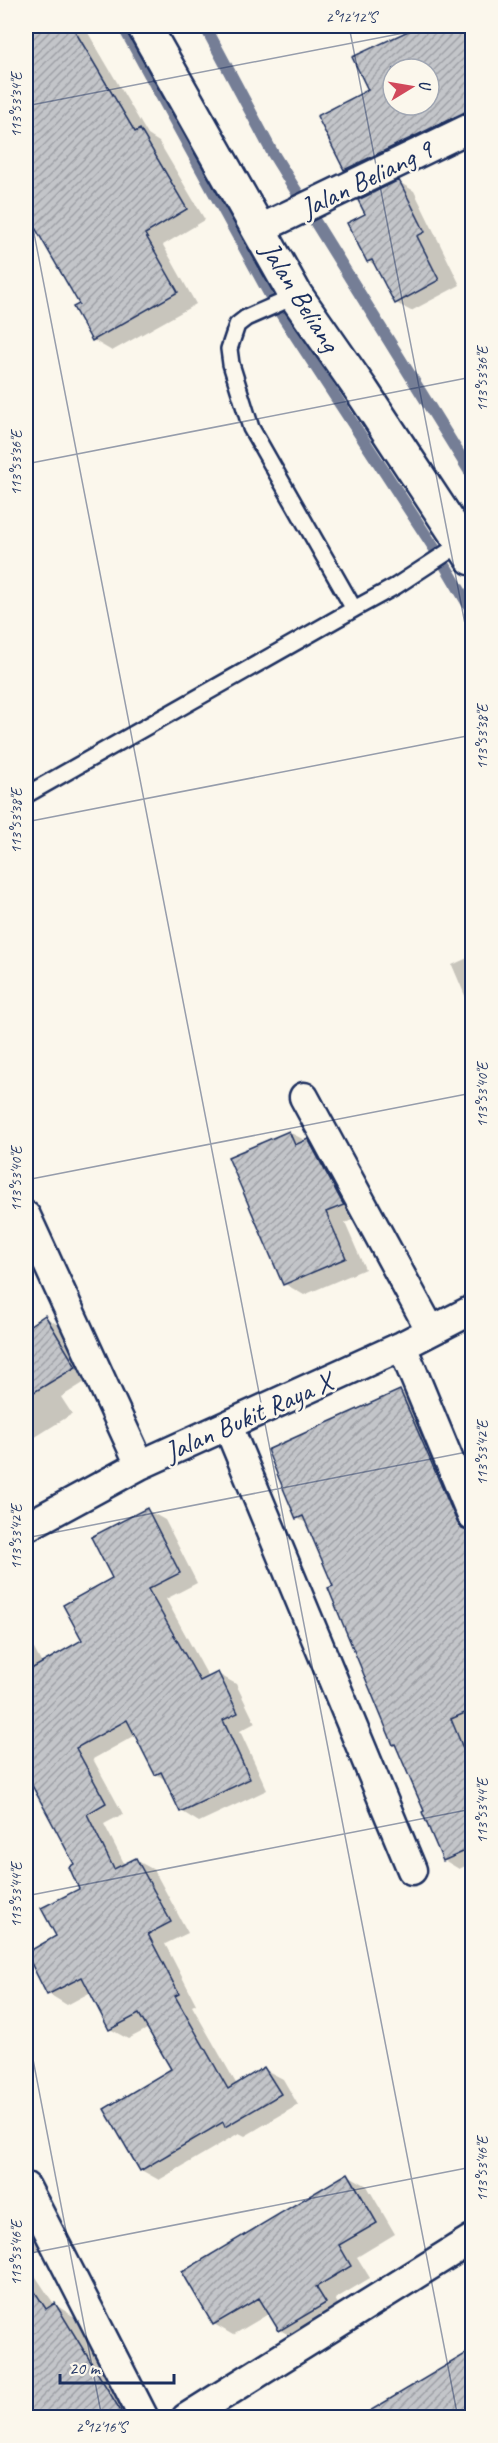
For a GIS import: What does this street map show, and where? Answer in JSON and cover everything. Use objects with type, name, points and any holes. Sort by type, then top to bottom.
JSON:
[{"type":"street","name":"Jalan Beliang","points":[[144,26],[260,229],[296,297],[468,550]]},
{"type":"street","name":"Jalan Beliang 9","points":[[260,229],[472,127]]},
{"type":"street","points":[[304,1097],[431,1331]]},
{"type":"street","points":[[26,1216],[140,1465]]},
{"type":"street","name":"Jalan Bukit Raya X","points":[[26,1527],[140,1465],[402,1346],[472,1310]]},
{"type":"street","points":[[402,1346],[472,1516]]},
{"type":"street","points":[[228,1426],[412,1870]]},
{"type":"street","points":[[26,2187],[144,2418]]},
{"type":"street","points":[[186,2418],[471,2243]]},
{"type":"lane","points":[[296,297],[246,318],[237,326],[229,349],[231,364],[251,428],[354,609]]},
{"type":"lane","points":[[26,795],[354,609],[468,550]]},
{"type":"building","points":[[26,26],[72,26],[135,132],[140,129],[187,209],[145,234],[178,292],[92,341],[73,307],[79,304],[26,212]]},
{"type":"building","points":[[419,26],[472,26],[472,111],[465,112],[344,170],[317,116],[368,90],[352,57]]},
{"type":"building","points":[[399,180],[425,232],[417,236],[439,280],[395,304],[372,260],[367,262],[347,223],[365,214],[358,200]]},
{"type":"building","points":[[289,1131],[295,1145],[308,1139],[344,1205],[326,1212],[346,1258],[283,1285],[228,1157]]},
{"type":"building","points":[[45,1315],[76,1367],[26,1397],[26,1328]]},
{"type":"building","points":[[400,1390],[457,1522],[462,1529],[472,1532],[472,1710],[451,1719],[472,1770],[472,1848],[443,1861],[422,1812],[424,1811],[395,1744],[393,1745],[328,1588],[333,1586],[303,1516],[296,1519],[267,1450]]},
{"type":"building","points":[[147,1508],[180,1573],[148,1589],[200,1681],[218,1672],[238,1713],[223,1720],[250,1779],[180,1812],[161,1772],[155,1775],[127,1720],[76,1748],[106,1803],[87,1814],[114,1869],[136,1858],[171,1922],[148,1934],[179,1994],[175,1996],[228,2089],[264,2067],[281,2094],[225,2127],[223,2122],[140,2171],[104,2109],[171,2069],[139,2014],[109,2030],[82,1977],[47,1995],[26,1953],[56,1936],[41,1908],[79,1889],[69,1867],[74,1864],[26,1774],[26,1672],[82,1640],[63,1605],[112,1578],[91,1537]]},
{"type":"building","points":[[348,2173],[377,2223],[339,2245],[351,2266],[316,2287],[326,2303],[279,2331],[259,2298],[213,2325],[182,2272]]},
{"type":"building","points":[[26,2278],[46,2309],[55,2303],[125,2418],[26,2418]]},
{"type":"building","points":[[472,2350],[472,2418],[358,2418]]},
{"type":"waterway","points":[[123,26],[276,306],[440,557],[472,611]]},
{"type":"waterway","points":[[205,26],[272,152],[472,475]]}]
